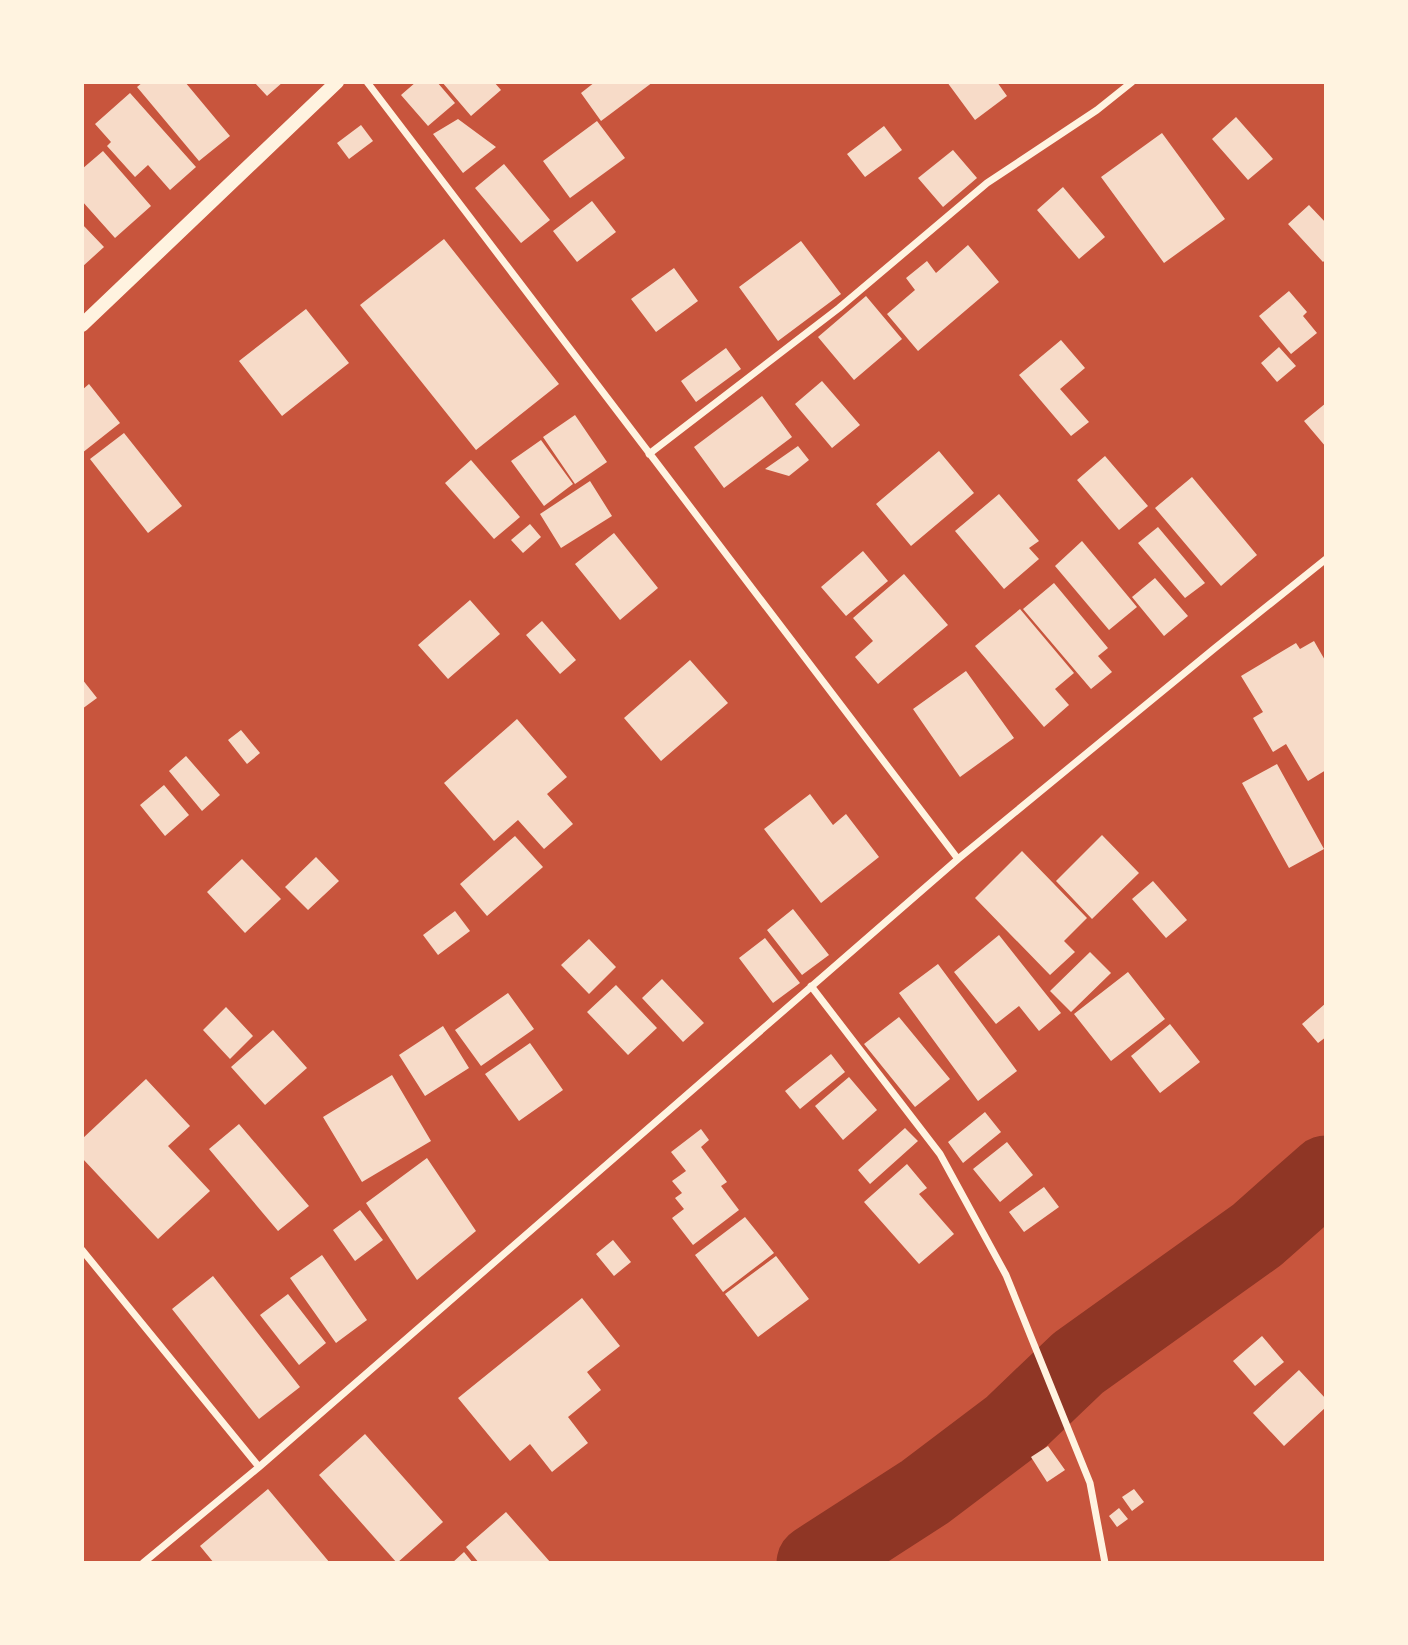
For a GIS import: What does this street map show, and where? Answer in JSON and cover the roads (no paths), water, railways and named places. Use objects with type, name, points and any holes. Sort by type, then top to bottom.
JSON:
[{"type":"main road","points":[[82,325],[337,82]]},
{"type":"street","points":[[368,82],[957,859]]},
{"type":"street","points":[[649,454],[839,308],[987,183],[1097,110],[1132,82]]},
{"type":"street","points":[[143,1563],[259,1467],[957,859],[1326,559]]},
{"type":"street","points":[[811,986],[940,1154],[1006,1275],[1090,1483],[1105,1563]]},
{"type":"street","points":[[82,1250],[259,1467]]},
{"type":"waterway","points":[[815,1563],[925,1492],[1011,1427],[1078,1363],[1257,1235],[1326,1174]]}]
